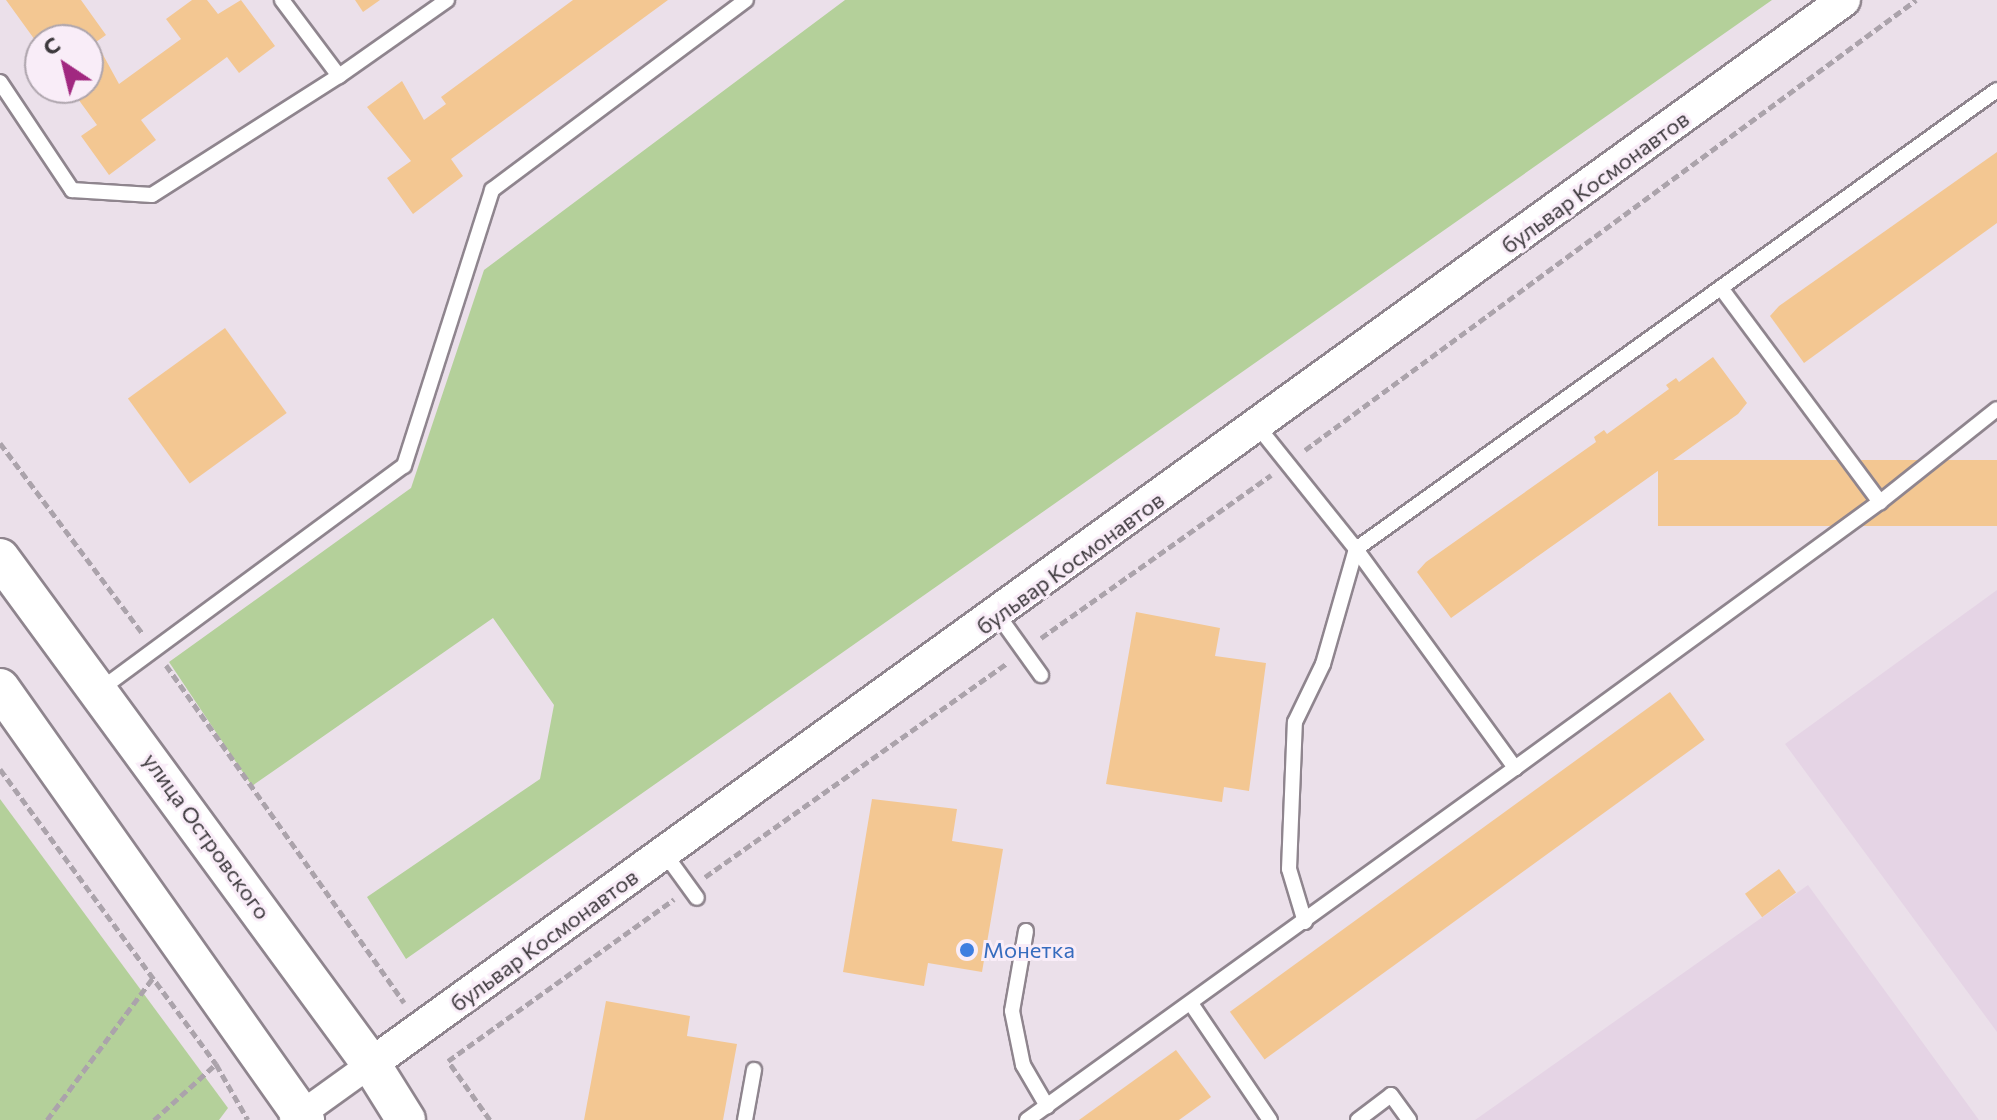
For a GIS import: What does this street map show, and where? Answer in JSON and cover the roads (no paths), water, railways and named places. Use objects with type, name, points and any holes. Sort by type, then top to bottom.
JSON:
[{"type":"main road","name":"улица Островского","points":[[0,558],[101,689],[371,1064],[406,1120]]},
{"type":"main road","points":[[0,688],[299,1118]]},
{"type":"street","name":"бульвар Космонавтов","points":[[299,1118],[1259,428],[1844,0]]},
{"type":"lane","points":[[282,0],[339,76]]},
{"type":"lane","points":[[0,82],[72,190],[152,195],[339,76],[447,0]]},
{"type":"lane","points":[[101,689],[404,466],[492,190],[746,0]]},
{"type":"lane","points":[[1305,922],[1289,869],[1295,722],[1323,664],[1356,549],[1997,90]]},
{"type":"lane","points":[[1721,288],[1880,502]]},
{"type":"lane","points":[[1027,1120],[1192,1005],[1880,502],[1997,409]]},
{"type":"lane","points":[[1259,428],[1356,549],[1515,768]]},
{"type":"lane","points":[[998,615],[1041,675]]},
{"type":"lane","points":[[665,854],[694,893]]},
{"type":"lane","points":[[1026,931],[1012,1011],[1023,1065],[1047,1106]]},
{"type":"lane","points":[[1192,1005],[1270,1120]]},
{"type":"lane","points":[[745,1120],[754,1070]]},
{"type":"lane","points":[[1358,1120],[1391,1095],[1409,1120]]},
{"type":"place","name":"Монетка","points":[[967,950]]}]
